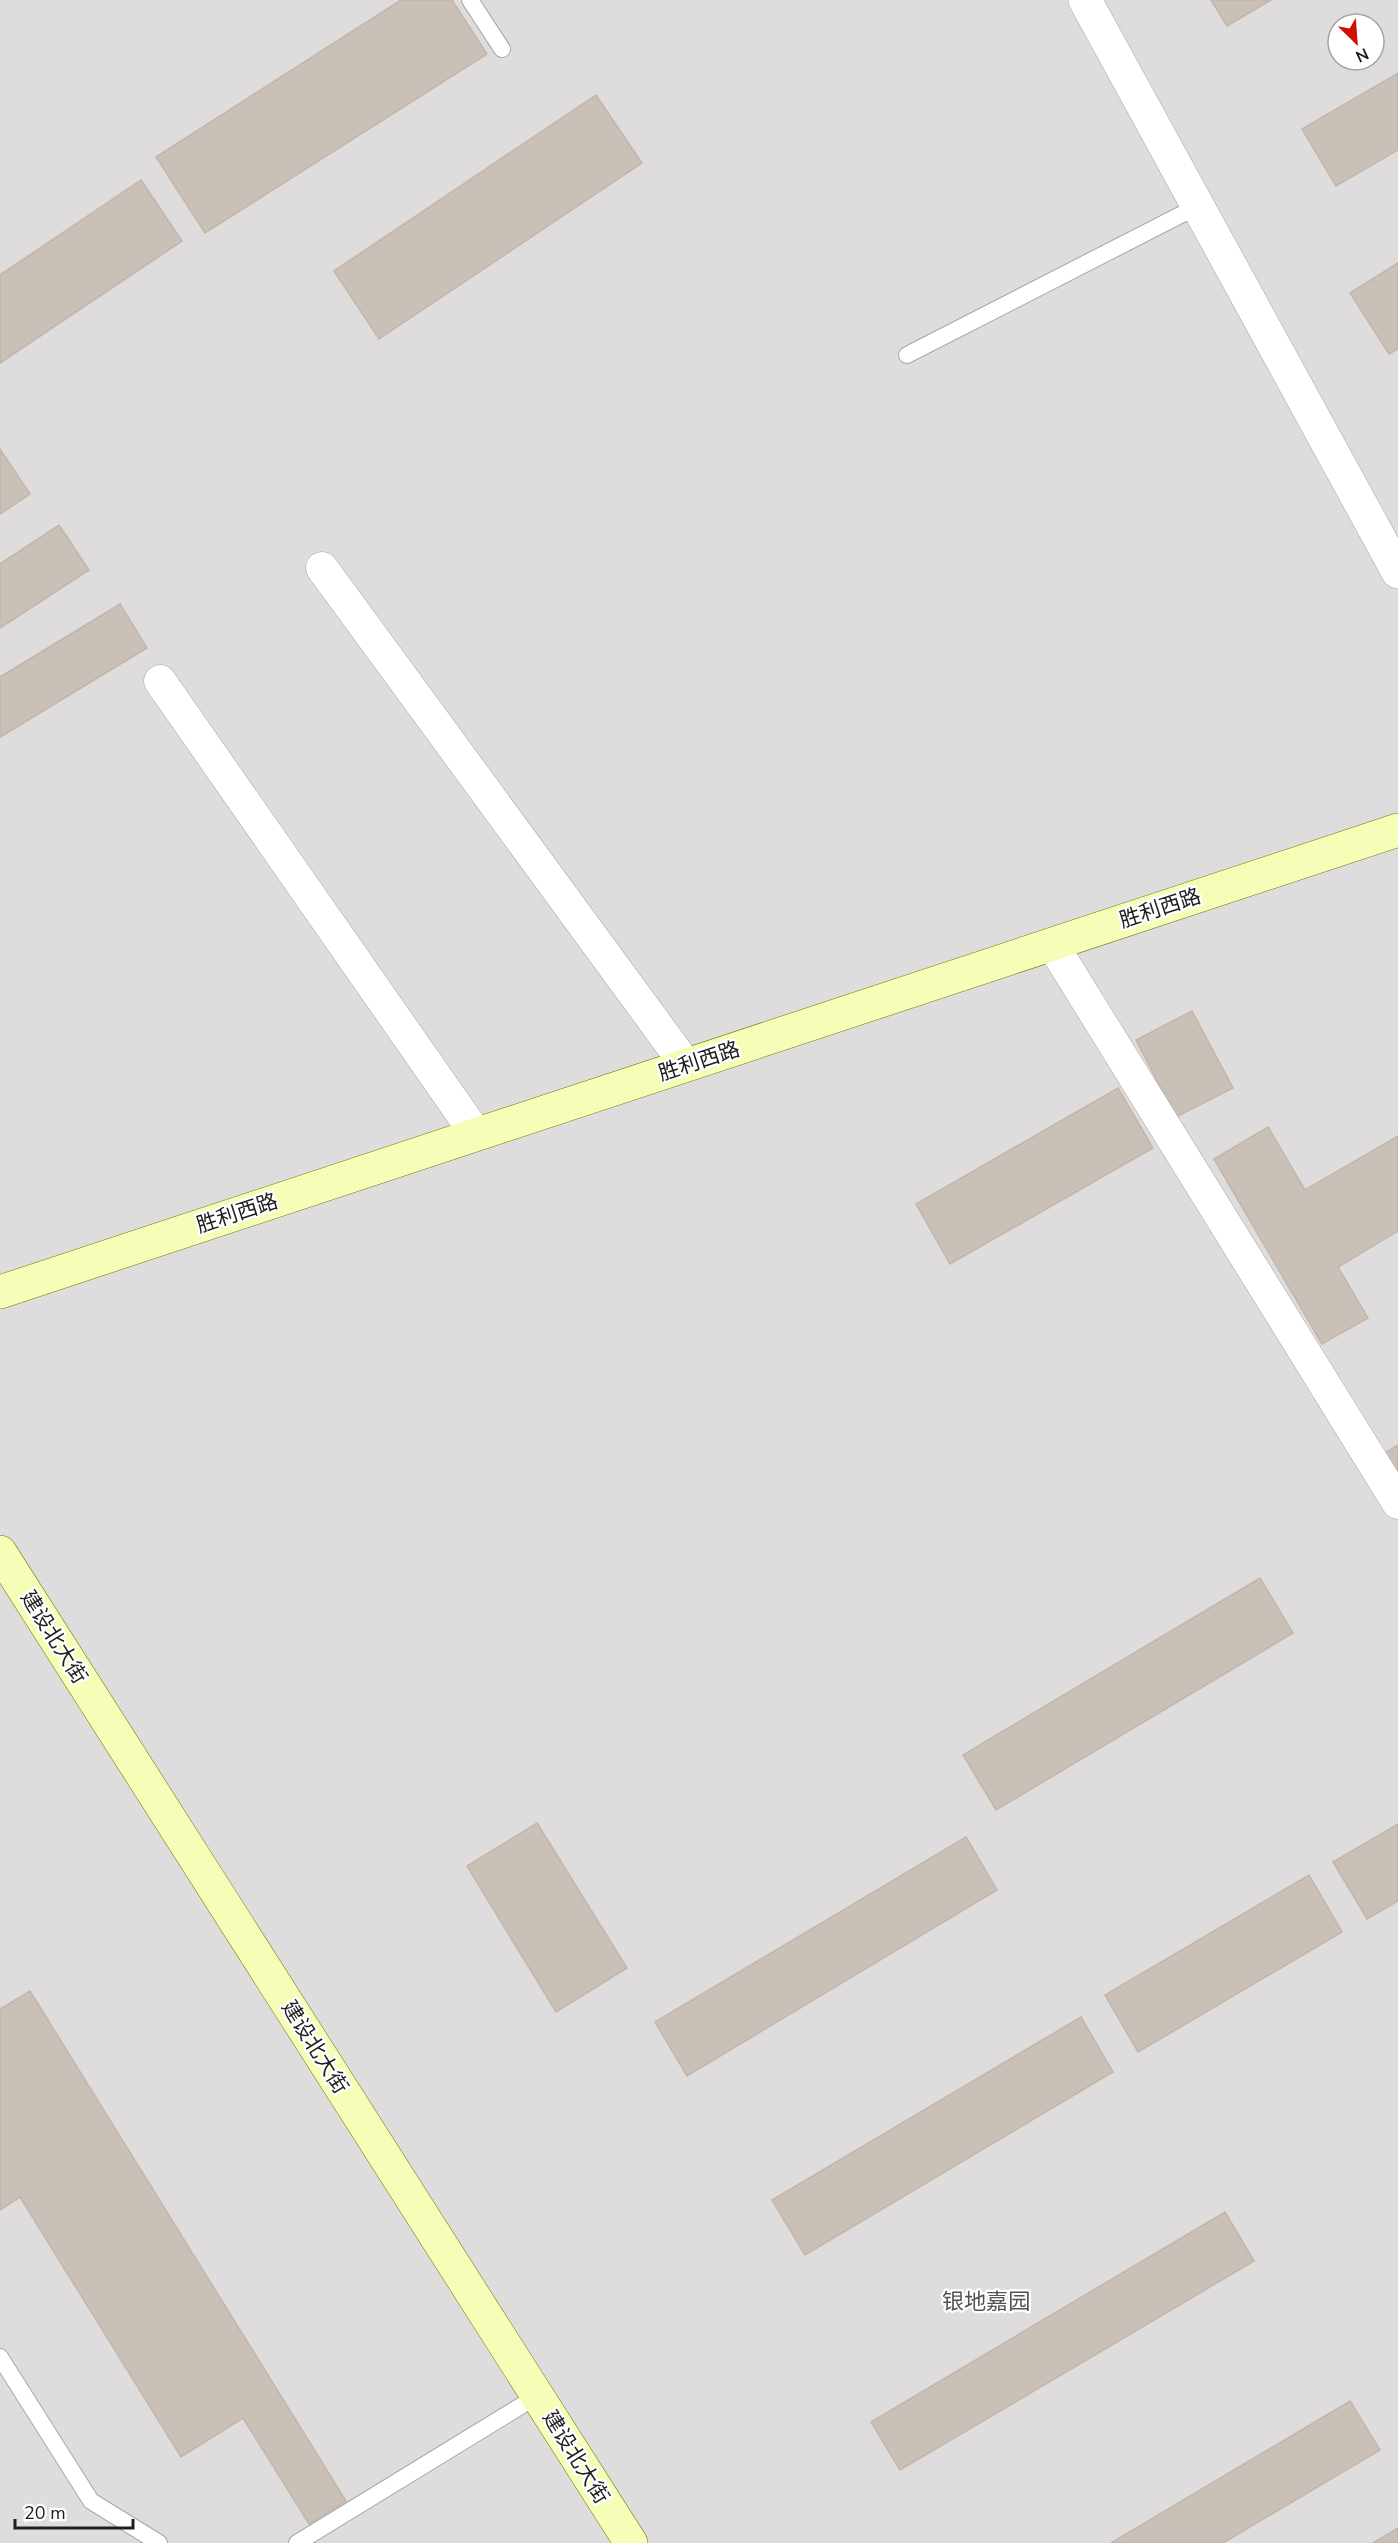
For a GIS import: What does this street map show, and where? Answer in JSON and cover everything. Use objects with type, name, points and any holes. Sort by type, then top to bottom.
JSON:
[{"type":"main road","name":"胜利西路","points":[[0,1292],[1398,830]]},
{"type":"main road","name":"建设北大街","points":[[0,1552],[631,2543]]},
{"type":"street","points":[[1085,0],[1398,572]]},
{"type":"street","points":[[322,568],[686,1065]]},
{"type":"street","points":[[160,681],[476,1134]]},
{"type":"street","points":[[1052,944],[1398,1503]]},
{"type":"lane","points":[[470,0],[502,49]]},
{"type":"lane","points":[[907,355],[1198,206]]},
{"type":"lane","points":[[0,2357],[91,2501],[159,2543]]},
{"type":"lane","points":[[297,2543],[537,2396]]},
{"type":"shaded area","points":[[0,0],[1398,0],[1398,2543],[0,2543]]},
{"type":"building","points":[[401,0],[452,0],[487,54],[205,233],[156,157]]},
{"type":"building","points":[[1211,0],[1271,0],[1227,26]]},
{"type":"building","points":[[1398,73],[1398,150],[1336,186],[1302,129]]},
{"type":"building","points":[[596,95],[642,163],[379,339],[334,271]]},
{"type":"building","points":[[141,180],[182,241],[0,363],[0,275]]},
{"type":"building","points":[[1398,263],[1398,349],[1389,354],[1350,293]]},
{"type":"building","points":[[0,449],[30,494],[0,514]]},
{"type":"building","points":[[59,525],[89,570],[0,628],[0,564]]},
{"type":"building","points":[[120,604],[147,648],[0,737],[0,677]]},
{"type":"building","points":[[1192,1011],[1233,1088],[1176,1117],[1136,1040]]},
{"type":"building","points":[[1118,1088],[1153,1148],[950,1264],[916,1204]]},
{"type":"building","points":[[1268,1127],[1305,1190],[1398,1136],[1398,1231],[1338,1267],[1368,1318],[1322,1344],[1214,1159]]},
{"type":"building","points":[[1398,1445],[1398,1476],[1385,1453]]},
{"type":"building","points":[[1260,1578],[1293,1633],[996,1810],[963,1755]]},
{"type":"building","points":[[537,1823],[627,1968],[556,2012],[467,1866]]},
{"type":"building","points":[[1398,1824],[1398,1901],[1367,1919],[1333,1862]]},
{"type":"building","points":[[966,1837],[997,1890],[687,2076],[655,2022]]},
{"type":"building","points":[[1309,1875],[1342,1932],[1138,2052],[1105,1995]]},
{"type":"building","points":[[30,1991],[346,2501],[309,2524],[243,2418],[181,2457],[20,2197],[0,2210],[0,2009]]},
{"type":"building","points":[[1081,2017],[1113,2072],[805,2255],[772,2200]]},
{"type":"building","points":[[1225,2212],[1254,2261],[900,2470],[871,2422]]},
{"type":"building","points":[[1350,2401],[1380,2450],[1223,2543],[1111,2543]]},
{"type":"building","points":[[1398,2528],[1398,2543],[1373,2543]]},
{"type":"district","name":"银地嘉园","points":[[986,2302]]}]
